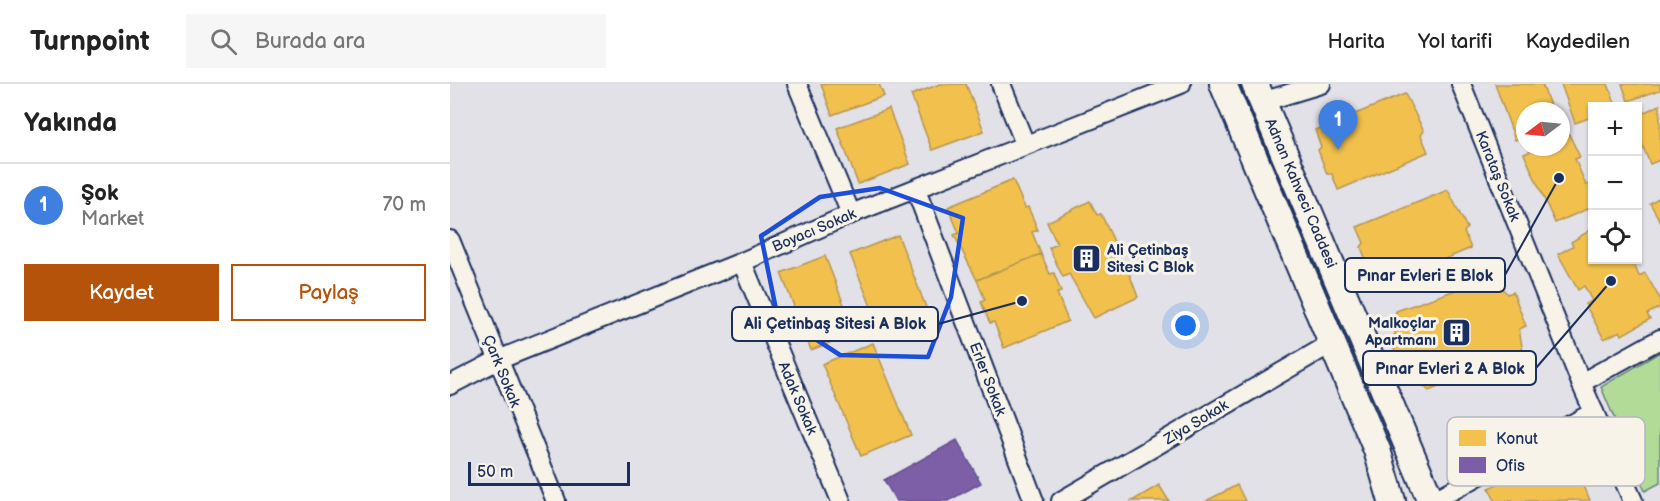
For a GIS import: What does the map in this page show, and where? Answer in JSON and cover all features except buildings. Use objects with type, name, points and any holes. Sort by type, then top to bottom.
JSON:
[{"type":"main road","name":"Adnan Kahveci Caddesi","points":[[1223,84],[1377,450],[1392,501]]},
{"type":"main road","name":"Adnan Kahveci Caddesi","points":[[1258,93],[1432,501]]},
{"type":"street","points":[[797,84],[850,214]]},
{"type":"street","points":[[1001,84],[1025,144]]},
{"type":"street","name":"Boyacı Sokak","points":[[450,385],[498,360],[742,262],[850,214],[1181,84]]},
{"type":"street","points":[[1258,93],[1321,84]]},
{"type":"street","name":"Karataş Sokak","points":[[1461,84],[1596,417]]},
{"type":"street","name":"Erler Sokak","points":[[916,190],[1035,501]]},
{"type":"street","name":"Çark Sokak","points":[[450,240],[556,501]]},
{"type":"street","name":"Adak Sokak","points":[[742,262],[841,501]]},
{"type":"street","points":[[1581,383],[1660,339]]},
{"type":"street","name":"Ziya Sokak","points":[[1061,501],[1332,343]]},
{"type":"street","points":[[1585,417],[1594,412]]},
{"type":"street","points":[[1432,501],[1459,486]]},
{"type":"street","name":"Karataş Sokak","points":[[1626,486],[1633,501]]},
{"type":"highlighted area","points":[[880,188],[963,218],[951,297],[928,357],[840,355],[777,314],[761,236],[820,197]]},
{"type":"green space","points":[[1660,352],[1660,483],[1645,491],[1643,486],[1645,486],[1645,417],[1614,417],[1601,387]]},
{"type":"place","name":"Şok","points":[[1338,150]]},
{"type":"place","name":"Pınar Evleri E Blok","points":[[1559,178]]},
{"type":"place","name":"Ali Çetinbaş Sitesi C Blok","points":[[1086,259]]},
{"type":"place","name":"Pınar Evleri 2 A Blok","points":[[1611,281]]},
{"type":"place","name":"Ali Çetinbaş Sitesi A Blok","points":[[1022,301]]},
{"type":"place","name":"Malkoçlar Apartmanı","points":[[1457,332]]}]
